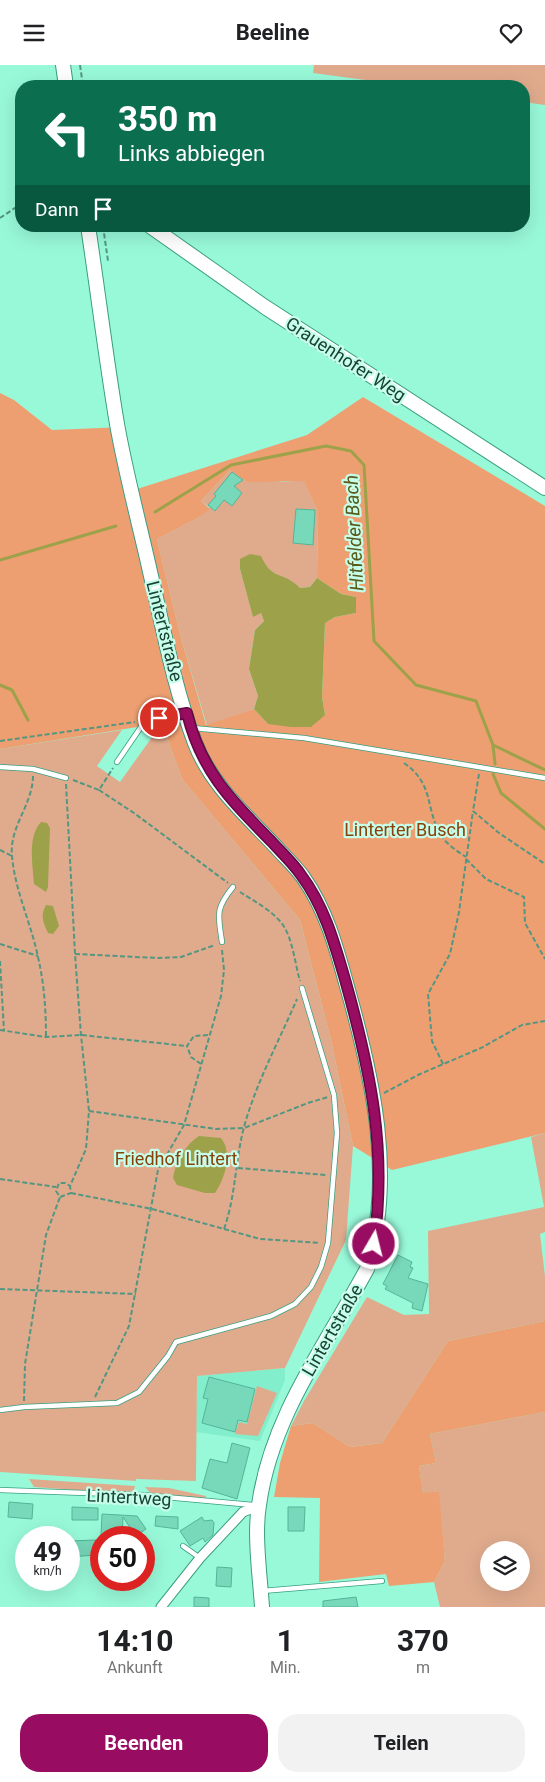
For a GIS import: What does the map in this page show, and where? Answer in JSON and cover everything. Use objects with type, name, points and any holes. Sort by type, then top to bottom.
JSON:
[{"type":"main road","points":[[63,65],[65,80]]},
{"type":"main road","name":"Lintertstraße","points":[[89,232],[117,426],[166,639],[190,728],[196,746],[213,777],[300,873],[315,895],[328,923],[339,958],[365,1049],[373,1095],[380,1161],[378,1217],[374,1244],[367,1269],[291,1402],[270,1451],[258,1506],[262,1607]]},
{"type":"main road","name":"Grauenhofer Weg","points":[[159,232],[266,307],[545,488]]},
{"type":"street","points":[[161,1607],[200,1558],[243,1512],[258,1506]]},
{"type":"lane","points":[[117,762],[145,721],[187,713]]},
{"type":"lane","points":[[190,728],[304,738],[545,777]]},
{"type":"lane","points":[[0,767],[33,769],[66,777]]},
{"type":"lane","points":[[222,942],[218,914],[222,901],[233,887]]},
{"type":"lane","points":[[176,1341],[271,1317],[295,1304],[310,1287],[318,1274],[328,1243],[337,1133],[334,1095],[302,989]]},
{"type":"lane","points":[[0,1410],[24,1407],[117,1403],[139,1392],[168,1356],[180,1335]]},
{"type":"lane","name":"Lintertweg","points":[[0,1490],[143,1495],[258,1506]]},
{"type":"lane","points":[[183,1546],[200,1558]]},
{"type":"lane","points":[[261,1591],[382,1581]]},
{"type":"path","points":[[80,65],[82,80]]},
{"type":"path","points":[[0,218],[15,208]]},
{"type":"path","points":[[104,232],[108,261]]},
{"type":"path","points":[[0,741],[145,721]]},
{"type":"path","points":[[402,753],[400,761],[414,770],[426,786],[440,834],[486,879],[524,897],[525,923],[545,959]]},
{"type":"path","points":[[99,789],[117,762]]},
{"type":"path","points":[[443,1064],[432,1041],[428,994],[450,954],[459,912],[475,790],[479,778],[479,765]]},
{"type":"path","points":[[33,769],[33,787],[19,817],[12,841],[12,856],[16,882],[38,956],[46,1003],[46,1037]]},
{"type":"path","points":[[71,1193],[70,1186],[86,1149],[89,1111],[75,954],[66,777],[99,789],[134,813],[271,914],[282,925],[288,936],[302,989],[256,1093],[244,1127],[232,1205],[224,1229]]},
{"type":"path","points":[[473,811],[499,833],[545,864]]},
{"type":"path","points":[[0,850],[12,856]]},
{"type":"path","points":[[75,954],[158,958],[181,957],[222,942],[224,970],[221,996],[184,1125],[158,1170],[129,1327],[91,1405]]},
{"type":"path","points":[[0,944],[38,956]]},
{"type":"path","points":[[0,961],[4,1031]]},
{"type":"path","points":[[373,1095],[388,1092],[443,1064],[481,1048],[522,1025],[545,1021]]},
{"type":"path","points":[[0,1030],[46,1037],[81,1035],[187,1046]]},
{"type":"path","points":[[187,1046],[194,1036],[209,1035]]},
{"type":"path","points":[[187,1046],[192,1057],[201,1064]]},
{"type":"path","points":[[89,1111],[216,1129],[244,1127],[334,1095]]},
{"type":"path","points":[[237,1168],[333,1176]]},
{"type":"path","points":[[0,1179],[56,1187]]},
{"type":"path","points":[[56,1187],[59,1183],[65,1183],[70,1186]]},
{"type":"path","points":[[56,1187],[60,1197]]},
{"type":"path","points":[[24,1407],[25,1364],[46,1235],[60,1197],[71,1193],[152,1209],[260,1239],[328,1243]]},
{"type":"path","points":[[0,1289],[136,1294]]},
{"type":"shaded area","points":[[250,554],[261,556],[269,569],[289,579],[300,588],[310,587],[317,578],[341,594],[356,597],[356,613],[335,617],[325,623],[322,697],[325,715],[311,727],[268,724],[254,709],[258,696],[249,669],[255,630],[264,621],[261,613],[253,617],[240,569],[240,559]]},
{"type":"shaded area","points":[[41,822],[47,823],[50,828],[48,887],[46,892],[34,884],[32,860],[32,843]]},
{"type":"shaded area","points":[[46,905],[53,906],[59,926],[53,934],[48,933],[44,922],[43,912]]},
{"type":"shaded area","points":[[199,1136],[221,1138],[227,1151],[222,1180],[215,1193],[205,1193],[177,1185],[173,1178],[182,1154],[194,1139]]},
{"type":"shaded area","points":[[285,1368],[285,1380],[260,1441],[196,1432],[197,1376]]},
{"type":"green space","points":[[314,65],[545,65],[545,105],[530,103],[530,80],[365,80],[313,73]]},
{"type":"green space","name":"Linterter Busch","points":[[0,393],[14,400],[52,430],[123,427],[137,489],[307,435],[363,397],[545,506],[545,1133],[392,1170],[353,1146],[331,1040],[300,920],[182,779],[162,723],[0,749]],"holes":[[[230,470],[248,482],[304,481],[318,512],[317,578],[341,594],[356,597],[356,613],[335,617],[325,623],[322,697],[325,715],[268,724],[254,709],[206,725],[180,634],[157,539],[198,518],[210,509],[201,501]]]},
{"type":"green space","points":[[230,470],[282,482],[304,480],[318,512],[317,578],[310,587],[300,588],[265,565],[240,569],[253,616],[261,613],[264,621],[255,630],[249,669],[258,696],[254,709],[207,726],[180,634],[157,539],[198,518],[210,508],[201,501]]},
{"type":"green space","name":"Friedhof Lintert","points":[[162,723],[182,779],[300,920],[331,1040],[353,1146],[346,1240],[285,1368],[197,1376],[196,1481],[136,1479],[136,1481],[0,1472],[0,749],[122,730],[97,766],[120,782]]},
{"type":"green space","points":[[545,1133],[545,1232],[540,1234],[545,1276],[545,1321],[448,1341],[382,1443],[350,1447],[313,1423],[291,1426],[367,1297],[404,1315],[429,1314],[428,1231],[544,1207],[531,1137]]},
{"type":"green space","points":[[545,1321],[545,1412],[430,1434],[436,1463],[419,1466],[423,1493],[439,1491],[445,1561],[434,1582],[389,1586],[386,1574],[319,1582],[320,1498],[274,1497],[280,1463],[291,1426],[313,1423],[350,1447],[382,1443],[448,1341]]},
{"type":"green space","points":[[257,1386],[277,1393],[258,1436],[235,1434],[239,1422],[247,1424]]},
{"type":"green space","points":[[545,1412],[545,1607],[440,1607],[434,1582],[445,1561],[438,1491],[423,1494],[419,1466],[436,1463],[430,1434]]},
{"type":"green space","points":[[29,1479],[135,1486],[134,1490],[129,1494],[34,1487]]},
{"type":"green space","points":[[145,1487],[169,1488],[206,1496],[205,1499],[153,1496]]},
{"type":"building","points":[[232,472],[243,480],[234,486],[242,493],[232,506],[224,500],[215,511],[208,505],[216,496],[214,494]]},
{"type":"building","points":[[296,509],[315,510],[313,545],[293,543]]},
{"type":"building","points":[[398,1255],[412,1262],[410,1267],[413,1268],[408,1278],[428,1284],[422,1311],[412,1308],[413,1303],[385,1289],[387,1286],[383,1284]]},
{"type":"building","points":[[209,1377],[255,1389],[247,1422],[238,1420],[235,1432],[202,1423],[208,1399],[203,1398]]},
{"type":"building","points":[[232,1443],[250,1448],[237,1499],[202,1488],[210,1459],[227,1463]]},
{"type":"building","points":[[9,1502],[33,1504],[32,1519],[8,1517]]},
{"type":"building","points":[[72,1507],[98,1508],[98,1520],[72,1520]]},
{"type":"building","points":[[288,1507],[305,1507],[304,1531],[288,1531]]},
{"type":"building","points":[[102,1514],[137,1516],[144,1526],[129,1526],[123,1517],[123,1526],[101,1526]]},
{"type":"building","points":[[156,1516],[178,1517],[178,1529],[155,1526]]},
{"type":"building","points":[[202,1517],[204,1521],[212,1520],[214,1523],[213,1535],[205,1542],[203,1538],[190,1546],[180,1531]]},
{"type":"building","points":[[90,1540],[90,1556],[80,1556],[80,1541]]},
{"type":"building","points":[[217,1567],[232,1568],[231,1587],[216,1586]]},
{"type":"building","points":[[194,1597],[209,1598],[209,1607],[194,1607]]},
{"type":"building","points":[[356,1597],[358,1607],[323,1607],[323,1601]]},
{"type":"waterway","name":"Hitfelder Bach","points":[[155,512],[231,465],[326,446],[351,451],[364,465],[374,641],[416,685],[476,701],[493,745],[495,764]]},
{"type":"waterway","name":"Hitfelder Bach","points":[[0,560],[116,526]]},
{"type":"waterway","points":[[0,685],[12,690],[28,720]]},
{"type":"waterway","points":[[493,745],[545,770]]},
{"type":"waterway","name":"Hitfelder Bach","points":[[493,774],[501,793],[545,829]]},
{"type":"route","points":[[159,718],[187,713],[196,746],[213,777],[300,873],[315,895],[328,923],[365,1049],[373,1095],[380,1161],[378,1217],[374,1244]]}]
